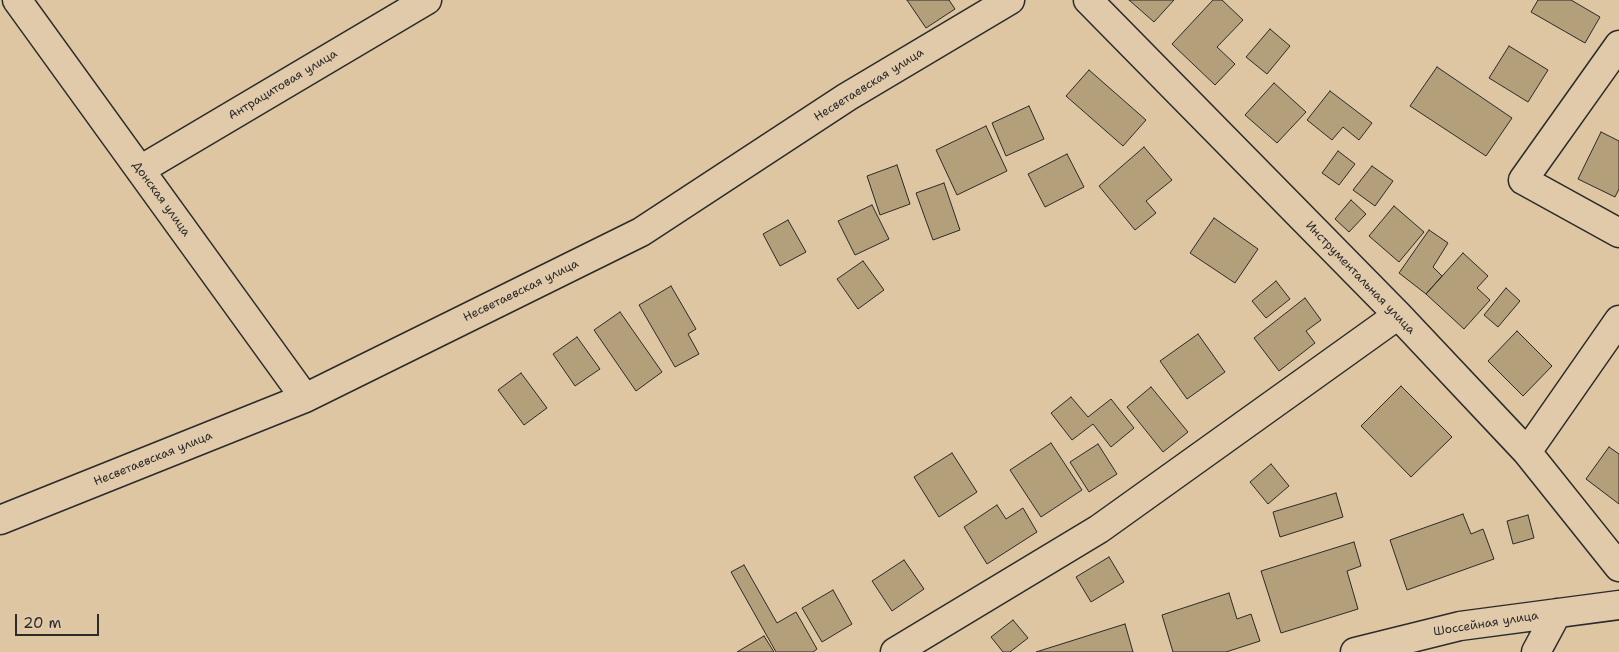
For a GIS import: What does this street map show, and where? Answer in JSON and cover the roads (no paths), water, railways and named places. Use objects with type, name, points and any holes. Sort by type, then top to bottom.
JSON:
[{"type":"street","name":"Донская улица","points":[[17,0],[304,398]]},
{"type":"street","name":"Антрацитовая улица","points":[[140,170],[427,0]]},
{"type":"street","name":"Несветаевская улица","points":[[0,520],[304,398],[641,232],[847,97],[1010,0]]},
{"type":"street","name":"Инструментальная улица","points":[[1088,0],[1398,315],[1527,452],[1619,567]]},
{"type":"street","points":[[1619,45],[1523,180],[1619,232]]},
{"type":"street","points":[[896,652],[1099,529],[1398,315]]},
{"type":"street","points":[[1527,452],[1619,320]]},
{"type":"street","name":"Шоссейная улица","points":[[1355,652],[1460,626],[1619,605]]},
{"type":"street","points":[[1536,652],[1557,613]]}]
